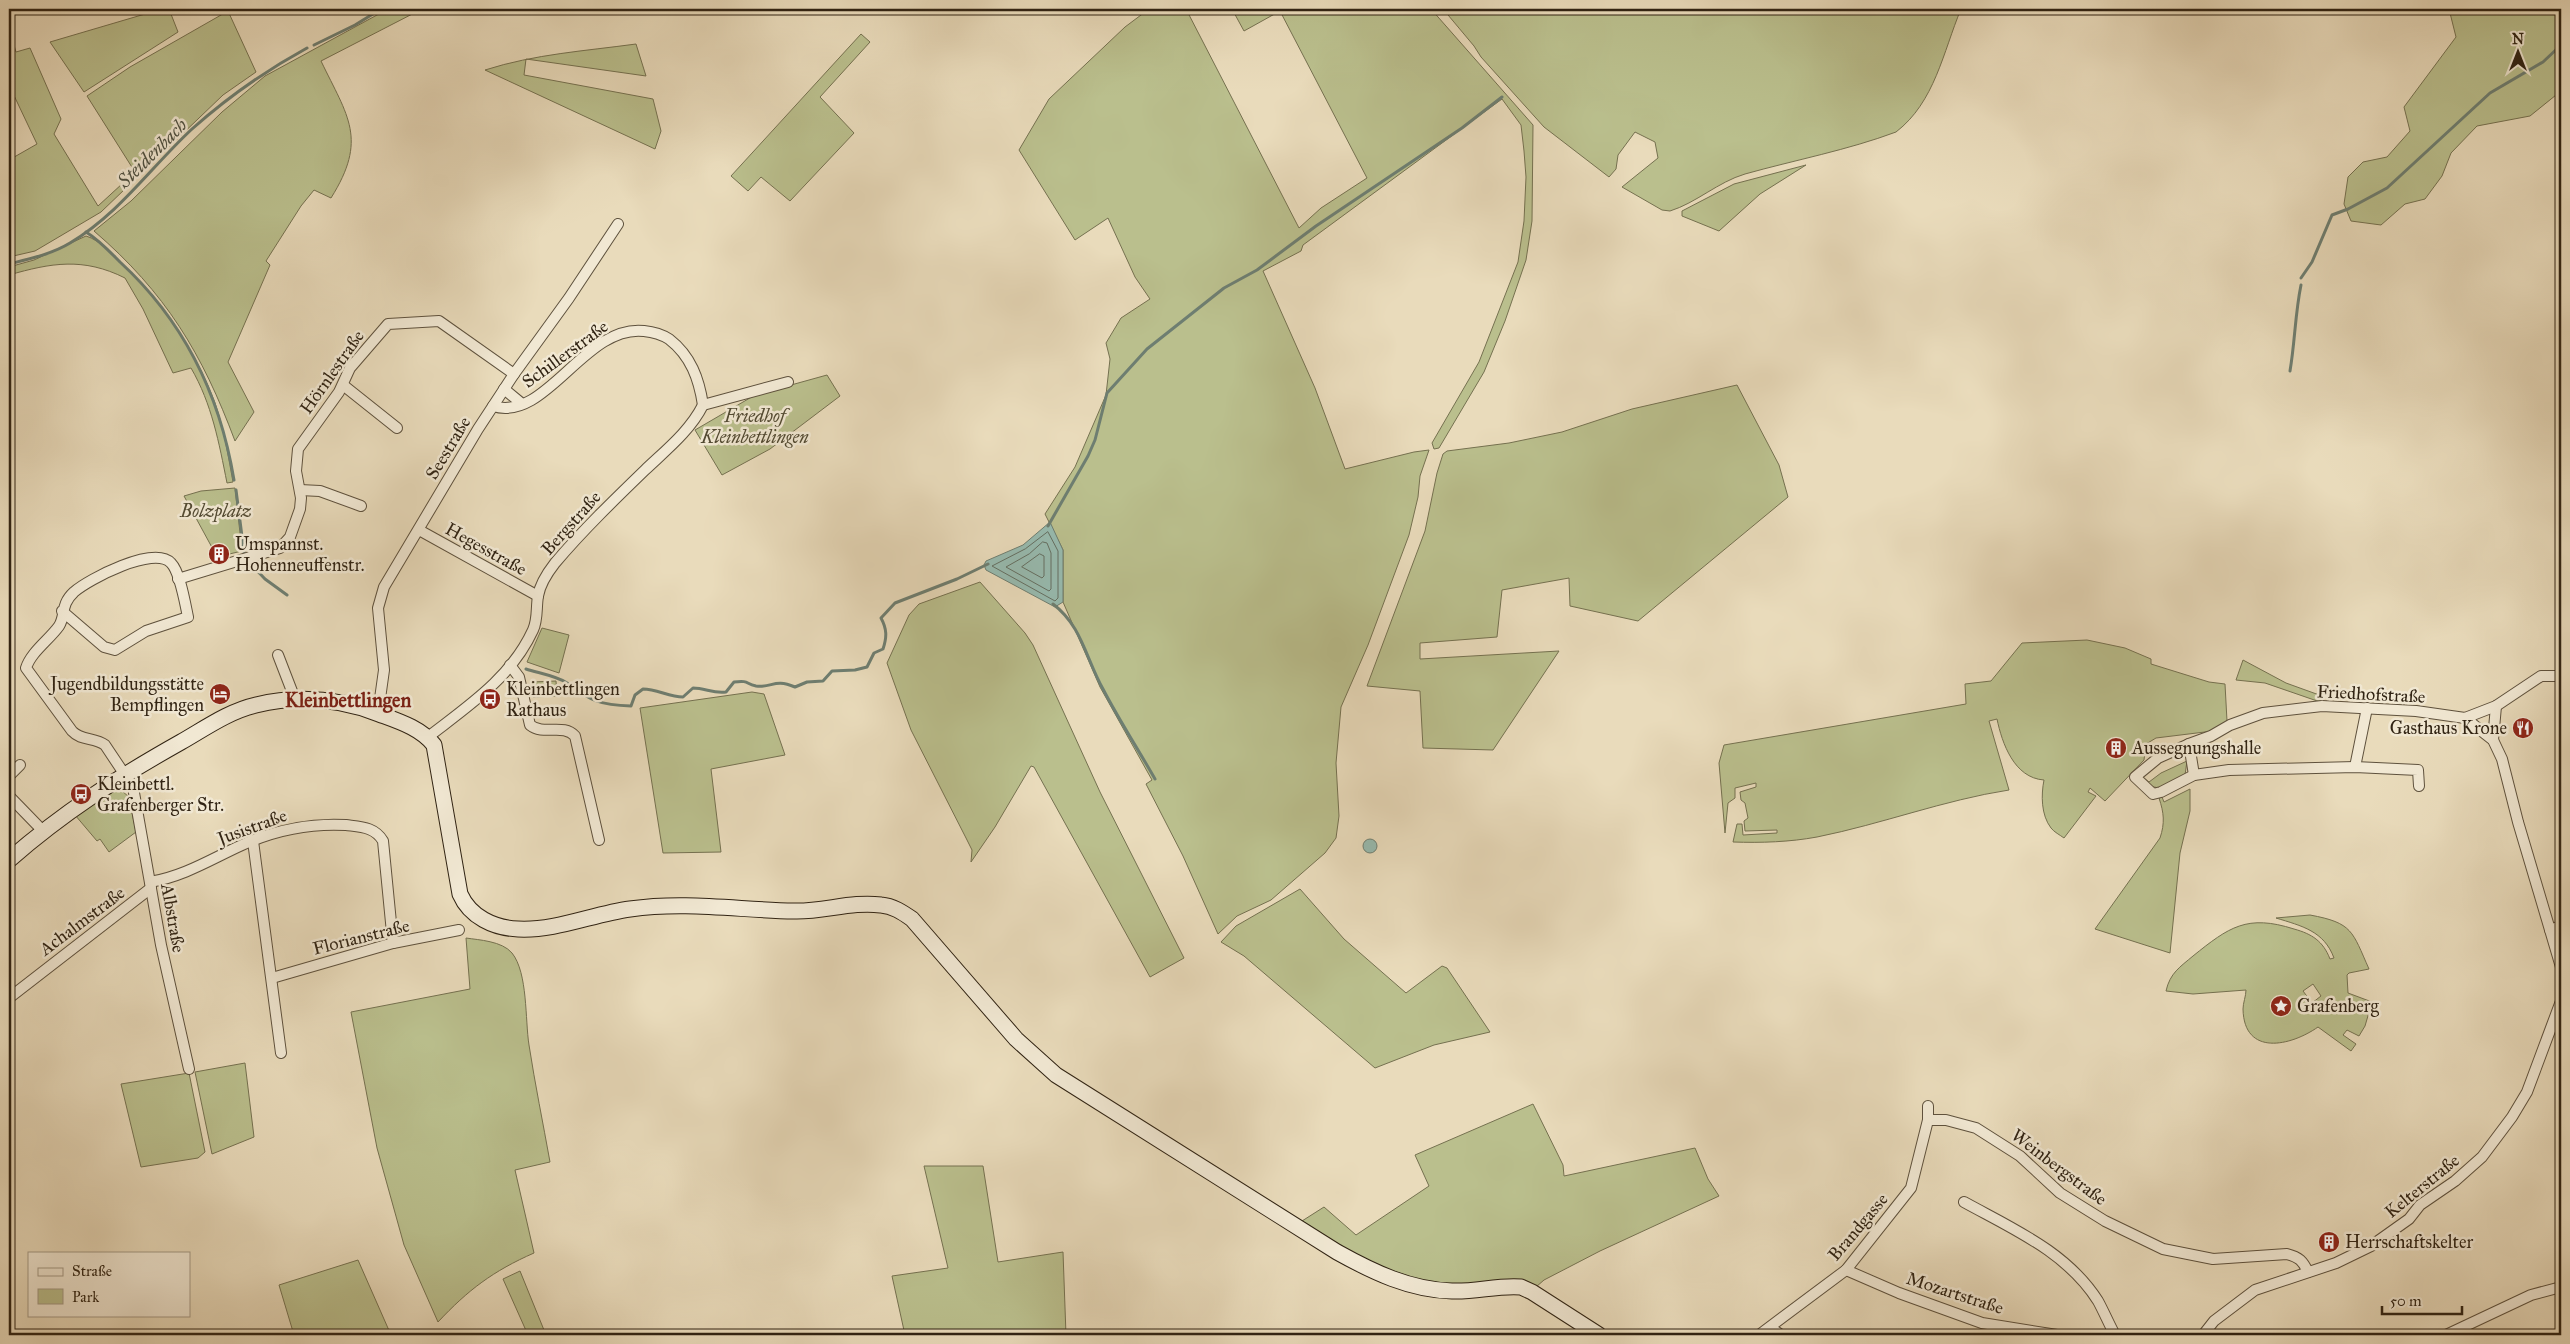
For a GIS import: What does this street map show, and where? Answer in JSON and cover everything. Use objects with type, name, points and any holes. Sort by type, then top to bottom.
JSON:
[{"type":"street","name":"Seestraße","points":[[378,713],[384,682],[378,617],[380,597],[456,464],[493,406],[569,298],[618,224]]},
{"type":"street","name":"Hörnlestraße","points":[[178,578],[280,548],[286,543],[300,509],[300,490],[296,471],[298,449],[343,385],[350,368],[385,326],[392,323],[439,321],[514,374]]},
{"type":"street","name":"Schillerstraße","points":[[493,406],[500,408],[536,398],[604,341],[618,334],[637,330],[664,336],[682,350],[694,370],[703,405]]},
{"type":"street","points":[[703,405],[788,382]]},
{"type":"street","points":[[343,385],[397,428]]},
{"type":"street","name":"Schillerstraße","points":[[504,389],[521,403]]},
{"type":"street","name":"Bergstraße","points":[[428,737],[488,691],[510,666],[534,629],[538,596],[543,582],[568,548],[691,426],[703,405]]},
{"type":"street","points":[[300,490],[320,491],[361,506]]},
{"type":"street","name":"Hegesstraße","points":[[419,530],[538,596]]},
{"type":"street","name":"Albstraße","points":[[178,578],[170,562],[162,558],[142,559],[106,573],[83,585],[67,600],[62,611],[60,625],[27,664],[27,672],[76,735],[100,742],[133,787],[171,992],[189,1069]]},
{"type":"street","points":[[62,611],[104,647],[120,648],[146,631],[188,617],[178,578]]},
{"type":"street","points":[[278,655],[295,699]]},
{"type":"street","points":[[510,666],[519,677],[530,725],[540,730],[564,729],[575,736],[599,840]]},
{"type":"street","name":"Friedhofstraße","points":[[2419,786],[2418,770],[2355,766],[2229,770],[2194,775],[2162,792],[2153,794],[2135,777],[2158,758],[2263,713],[2322,706],[2367,708],[2465,718],[2496,706],[2542,676],[2561,676]]},
{"type":"street","points":[[9,860],[77,805],[125,774],[238,711],[260,704],[295,699],[341,702],[378,713],[428,737],[434,745],[451,847],[464,902],[485,920],[507,928],[542,928],[625,910],[670,906],[795,911],[858,905],[881,905],[896,908],[912,919],[1016,1039],[1056,1075],[1337,1252],[1375,1273],[1432,1289],[1453,1291],[1509,1286],[1521,1287],[1599,1335]]},
{"type":"street","points":[[2492,740],[2496,706]]},
{"type":"street","points":[[2355,766],[2367,708]]},
{"type":"street","points":[[2465,718],[2492,740],[2502,759],[2518,822],[2561,967]]},
{"type":"street","points":[[2189,744],[2194,775]]},
{"type":"street","points":[[9,776],[20,765]]},
{"type":"street","points":[[9,796],[43,831]]},
{"type":"street","name":"Jusistraße","points":[[151,885],[179,876],[253,841],[303,826],[340,825],[374,831],[383,841],[393,943]]},
{"type":"street","points":[[253,841],[281,1052]]},
{"type":"street","name":"Achalmstraße","points":[[9,998],[151,885]]},
{"type":"street","points":[[2550,930],[2561,926]]},
{"type":"street","name":"Florianstraße","points":[[272,978],[393,943],[459,930]]},
{"type":"street","name":"Kelterstraße","points":[[2207,1334],[2214,1321],[2255,1290],[2344,1260],[2371,1246],[2409,1220],[2420,1205],[2455,1181],[2482,1157],[2512,1117],[2527,1092],[2561,1000]]},
{"type":"street","name":"Brandgasse","points":[[1759,1335],[1771,1328],[1846,1270],[1911,1188],[1928,1120],[1928,1106]]},
{"type":"street","name":"Weinbergstraße","points":[[1928,1120],[1946,1120],[1976,1128],[2020,1156],[2060,1193],[2106,1221],[2150,1244],[2173,1252],[2213,1259],[2276,1253],[2287,1254],[2297,1256],[2304,1263],[2308,1272]]},
{"type":"street","points":[[1964,1202],[2039,1242],[2068,1265],[2097,1300],[2115,1335]]},
{"type":"street","name":"Mozartstraße","points":[[1846,1270],[1900,1294],[1982,1323],[2057,1335]]},
{"type":"street","points":[[2446,1335],[2531,1295],[2561,1287]]},
{"type":"street","points":[[1771,1328],[1781,1335]]},
{"type":"green space","points":[[162,9],[169,9],[178,32],[84,92],[50,42]]},
{"type":"green space","points":[[388,9],[422,9],[321,61],[346,113],[351,143],[349,160],[331,198],[314,190],[301,206],[266,261],[270,265],[228,362],[254,412],[235,441],[209,380],[179,326],[162,301],[142,278],[94,231],[131,201],[222,112],[265,76]]},
{"type":"green space","points":[[1149,9],[1186,9],[1299,228],[1321,208],[1367,178],[1280,11],[1244,31],[1232,9],[1431,9],[1533,125],[1532,221],[1526,260],[1505,321],[1484,372],[1439,448],[1434,449],[1432,443],[1479,362],[1518,262],[1524,221],[1526,177],[1524,151],[1521,125],[1502,99],[1303,245],[1301,251],[1263,271],[1315,388],[1345,469],[1429,450],[1420,476],[1418,497],[1409,535],[1368,645],[1341,707],[1336,763],[1339,816],[1336,838],[1325,853],[1271,900],[1237,916],[1218,934],[1183,856],[1146,784],[1152,780],[1100,687],[1063,602],[1063,550],[1045,514],[1075,467],[1106,395],[1110,359],[1106,343],[1121,318],[1150,299],[1135,277],[1108,218],[1075,240],[1019,150],[1049,99],[1125,27]]},
{"type":"green space","points":[[1443,9],[1961,9],[1929,91],[1909,120],[1896,132],[1840,150],[1745,174],[1670,211],[1662,210],[1622,187],[1658,158],[1655,142],[1635,132],[1618,155],[1616,169],[1609,177],[1544,127],[1481,57]]},
{"type":"green space","points":[[2449,9],[2561,9],[2561,91],[2530,116],[2477,126],[2451,153],[2442,176],[2425,199],[2405,204],[2381,225],[2351,221],[2344,204],[2348,177],[2363,162],[2387,157],[2410,131],[2404,107],[2456,37]]},
{"type":"green space","points":[[228,11],[256,72],[223,95],[101,212],[35,251],[9,257],[9,160],[37,144],[9,85],[9,33],[16,52],[30,48],[61,119],[54,134],[98,206],[135,172],[87,96],[130,67]]},
{"type":"green space","points":[[861,34],[870,42],[820,97],[854,133],[790,201],[761,177],[748,191],[731,176]]},
{"type":"green space","points":[[636,44],[646,76],[528,59]]},
{"type":"green space","points":[[526,60],[524,75],[653,99],[661,131],[655,149],[485,70]]},
{"type":"green space","points":[[1806,165],[1760,194],[1719,231],[1682,216],[1682,211],[1734,184]]},
{"type":"green space","points":[[86,236],[101,244],[151,294],[188,346],[215,403],[233,482],[227,483],[210,410],[191,368],[173,373],[143,309],[125,278],[95,267],[67,264],[39,267],[9,275],[9,267],[34,260]]},
{"type":"green space","name":"Friedhof Kleinbettlingen","points":[[827,375],[840,396],[770,449],[722,475],[695,430],[755,395]]},
{"type":"green space","points":[[1737,385],[1779,465],[1788,497],[1638,621],[1570,606],[1569,578],[1502,590],[1497,637],[1420,643],[1420,659],[1559,651],[1493,750],[1423,748],[1420,691],[1367,686],[1425,531],[1437,473],[1443,454],[1447,451],[1509,443],[1562,432],[1632,409]]},
{"type":"green space","name":"Bolzplatz","points":[[235,488],[242,551],[221,556],[218,552],[215,553],[184,496],[201,491]]},
{"type":"green space","points":[[980,582],[1025,633],[1033,645],[1100,792],[1184,958],[1150,977],[1034,767],[1031,766],[995,827],[971,862],[972,850],[911,730],[887,663],[909,615],[919,604]]},
{"type":"green space","points":[[542,628],[569,635],[559,673],[527,662]]},
{"type":"green space","points":[[2087,640],[2125,648],[2151,659],[2151,664],[2209,682],[2225,684],[2227,721],[2213,731],[2156,738],[2146,744],[2144,760],[2105,801],[2090,788],[2088,792],[2096,796],[2064,838],[2052,829],[2045,817],[2042,798],[2044,780],[2034,778],[2017,766],[2006,748],[1997,719],[1989,721],[2009,790],[1985,794],[1817,837],[1775,842],[1733,842],[1737,824],[1742,824],[1743,835],[1777,833],[1777,830],[1745,831],[1744,821],[1748,818],[1745,803],[1741,800],[1740,792],[1756,787],[1756,783],[1735,788],[1735,798],[1728,803],[1725,833],[1719,763],[1724,745],[1966,704],[1965,684],[1991,681],[2022,643]]},
{"type":"green space","points":[[2243,660],[2286,683],[2322,696],[2323,703],[2265,683],[2236,680]]},
{"type":"green space","points":[[556,681],[557,696],[533,697],[532,682]]},
{"type":"green space","points":[[752,692],[764,694],[785,755],[711,769],[721,852],[663,853],[640,708]]},
{"type":"green space","points":[[2187,761],[2185,775],[2159,788],[2149,786],[2143,777],[2149,782],[2161,773]]},
{"type":"green space","points":[[2190,789],[2190,811],[2180,853],[2170,953],[2095,929],[2160,838],[2163,818],[2159,798],[2162,797],[2164,802]]},
{"type":"green space","points":[[115,791],[122,791],[129,797],[136,832],[109,852],[100,839],[97,841],[75,815]]},
{"type":"green space","points":[[1300,889],[1344,939],[1406,993],[1442,966],[1447,968],[1490,1032],[1434,1045],[1375,1068],[1244,956],[1221,942],[1236,926]]},
{"type":"green space","points":[[2310,915],[2324,918],[2335,921],[2343,926],[2354,937],[2369,969],[2347,975],[2348,993],[2372,1002],[2365,1026],[2359,1036],[2347,1030],[2343,1035],[2356,1044],[2351,1051],[2318,1027],[2307,1034],[2283,1042],[2271,1043],[2260,1041],[2251,1035],[2245,1024],[2243,1009],[2246,990],[2193,994],[2166,991],[2173,975],[2193,956],[2217,937],[2239,926],[2251,923],[2278,925],[2306,933],[2324,947],[2330,959],[2334,958],[2324,941],[2311,931],[2276,918]],"holes":[[[2313,984],[2321,996],[2312,1003],[2303,991]]]},
{"type":"green space","points":[[466,938],[490,942],[508,949],[512,953],[521,972],[529,1045],[550,1162],[515,1170],[534,1253],[482,1282],[438,1322],[404,1245],[377,1148],[351,1012],[470,989]]},
{"type":"green space","points":[[245,1063],[254,1137],[212,1154],[195,1072]]},
{"type":"green space","points":[[189,1073],[205,1152],[198,1158],[141,1167],[121,1084]]},
{"type":"green space","points":[[1533,1104],[1563,1165],[1564,1176],[1695,1148],[1708,1179],[1719,1196],[1600,1251],[1544,1280],[1536,1287],[1445,1284],[1409,1277],[1392,1272],[1369,1261],[1302,1221],[1324,1207],[1356,1235],[1429,1186],[1415,1155]]},
{"type":"green space","points":[[924,1166],[983,1166],[998,1262],[1063,1252],[1066,1335],[905,1335],[892,1276],[948,1268]]},
{"type":"green space","points":[[358,1260],[391,1335],[294,1335],[279,1285]]},
{"type":"green space","points":[[520,1271],[546,1335],[528,1335],[503,1279]]},
{"type":"water","points":[[1050,522],[1063,550],[1063,602],[1055,607],[986,570],[984,565],[986,561],[1023,545]]},
{"type":"water","points":[[1367,839],[1373,839],[1377,846],[1373,853],[1367,853],[1363,849],[1363,843]]},
{"type":"waterway","name":"Steidenbach","points":[[314,45],[355,25],[381,9]]},
{"type":"waterway","points":[[2301,278],[2312,262],[2332,215],[2348,209],[2387,188],[2490,93],[2543,62],[2561,45]]},
{"type":"waterway","name":"Steidenbach","points":[[9,264],[56,250],[88,231],[119,204],[206,117],[247,85],[307,48]]},
{"type":"waterway","points":[[1048,526],[1088,456],[1095,440],[1107,393],[1147,349],[1224,288],[1257,270],[1316,226],[1462,128],[1502,97]]},
{"type":"waterway","points":[[86,232],[104,246],[142,285],[180,334],[195,361],[219,418],[234,480]]},
{"type":"waterway","points":[[2290,371],[2301,285]]},
{"type":"waterway","points":[[236,490],[244,552]]},
{"type":"waterway","points":[[247,560],[265,579],[287,595]]},
{"type":"waterway","points":[[526,669],[563,681],[596,701],[611,705],[631,706],[635,695],[643,689],[683,697],[693,688],[726,692],[734,682],[745,682],[756,686],[782,683],[795,687],[807,682],[823,681],[832,671],[855,670],[867,667],[874,653],[883,649],[886,633],[881,618],[895,603],[957,579],[988,564]]},
{"type":"waterway","points":[[1053,604],[1071,622],[1109,701],[1155,779]]},
{"type":"place","name":"Umspannst. Hohenneuffenstr.","points":[[219,554]]},
{"type":"place","name":"Jugendbildungsstätte Bempflingen","points":[[220,694]]},
{"type":"place","name":"Kleinbettlingen Rathaus","points":[[490,699]]},
{"type":"place","name":"Gasthaus Krone","points":[[2523,728]]},
{"type":"place","name":"Aussegnungshalle","points":[[2116,748]]},
{"type":"place","name":"Kleinbettl. Grafenberger Str.","points":[[81,794]]},
{"type":"place","name":"Grafenberg","points":[[2281,1006]]},
{"type":"place","name":"Herrschaftskelter","points":[[2329,1242]]},
{"type":"district","name":"Kleinbettlingen","points":[[348,700]]}]
